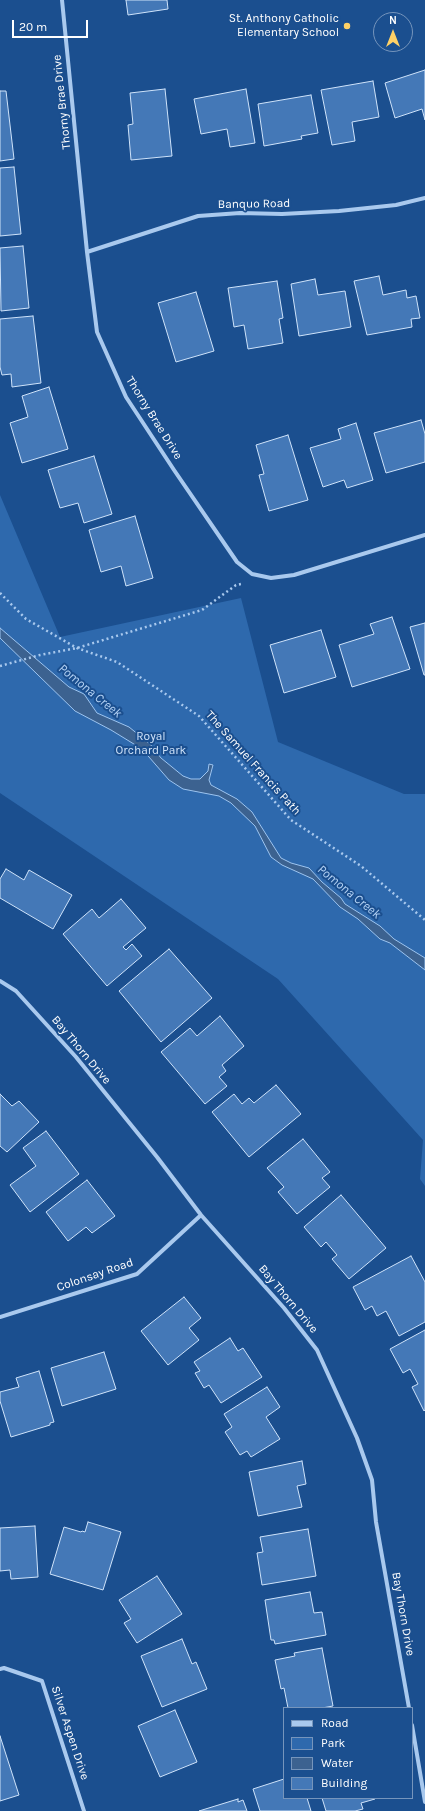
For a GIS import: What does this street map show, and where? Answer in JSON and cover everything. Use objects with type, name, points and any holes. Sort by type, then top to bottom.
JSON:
[{"type":"street","name":"Thorny Brae Drive","points":[[62,0],[87,252],[97,332],[126,397],[237,562],[252,574],[271,578],[294,575],[425,535]]},
{"type":"street","name":"Banquo Road","points":[[87,252],[198,216],[240,213],[282,214],[339,211],[396,205],[425,198]]},
{"type":"street","name":"Bay Thorn Drive","points":[[0,981],[16,991],[76,1057],[158,1157],[201,1215],[284,1308],[317,1350],[357,1438],[372,1480],[376,1522],[409,1707]]},
{"type":"street","name":"Colonsay Road","points":[[0,1317],[137,1274],[201,1215]]},
{"type":"street","name":"Silver Aspen Drive","points":[[0,1669],[4,1668],[42,1680],[84,1811]]},
{"type":"street","points":[[413,1731],[425,1802]]},
{"type":"path","points":[[0,666],[40,655],[77,648],[202,610],[236,585],[243,584]]},
{"type":"path","name":"The Samuel Francis Path","points":[[0,593],[26,619],[77,648],[117,662],[199,716],[291,820],[361,866],[425,920]]},
{"type":"green space","name":"Royal Orchard Park","points":[[0,495],[60,637],[241,598],[278,742],[404,794],[425,794],[425,1186],[420,1179],[423,1140],[278,979],[0,793]]},
{"type":"water","points":[[0,628],[69,687],[84,694],[97,713],[129,727],[150,744],[161,758],[183,776],[191,779],[200,779],[208,771],[209,764],[213,765],[209,780],[211,785],[237,799],[252,812],[281,858],[291,863],[309,868],[322,882],[341,898],[345,904],[380,926],[394,939],[425,958],[425,970],[390,943],[380,939],[358,919],[340,907],[313,879],[282,865],[271,857],[255,826],[231,803],[219,796],[183,789],[169,780],[142,749],[111,730],[75,711],[0,638]]},
{"type":"building","points":[[126,0],[167,0],[168,9],[128,15]]},
{"type":"building","points":[[425,70],[425,120],[422,109],[395,118],[385,83]]},
{"type":"building","points":[[373,81],[379,117],[352,122],[355,141],[332,145],[321,90]]},
{"type":"building","points":[[165,89],[172,156],[131,160],[128,125],[133,124],[130,93]]},
{"type":"building","points":[[246,89],[255,143],[230,147],[227,129],[201,134],[194,99]]},
{"type":"building","points":[[0,91],[6,91],[14,159],[0,161]]},
{"type":"building","points":[[311,95],[318,133],[301,136],[302,139],[264,146],[258,104]]},
{"type":"building","points":[[14,167],[21,234],[0,236],[0,168]]},
{"type":"building","points":[[23,246],[29,308],[1,311],[0,248]]},
{"type":"building","points":[[379,276],[383,295],[406,290],[407,298],[416,296],[420,318],[411,319],[412,327],[367,335],[354,281]]},
{"type":"building","points":[[315,279],[318,295],[345,291],[351,327],[299,336],[291,284]]},
{"type":"building","points":[[277,281],[283,318],[279,319],[283,343],[248,349],[244,325],[234,327],[228,288]]},
{"type":"building","points":[[196,292],[214,351],[176,362],[158,303]]},
{"type":"building","points":[[33,316],[41,383],[12,387],[11,374],[2,375],[0,367],[0,319]]},
{"type":"building","points":[[49,387],[68,449],[22,463],[10,423],[28,417],[22,396]]},
{"type":"building","points":[[421,420],[425,434],[425,462],[386,473],[374,433]]},
{"type":"building","points":[[356,423],[373,480],[347,488],[344,480],[323,487],[310,448],[341,439],[338,429]]},
{"type":"building","points":[[288,435],[308,500],[269,511],[259,475],[264,474],[256,445]]},
{"type":"building","points":[[94,456],[112,514],[84,523],[78,503],[60,508],[48,470]]},
{"type":"building","points":[[135,516],[153,578],[126,586],[121,566],[101,572],[89,530]]},
{"type":"building","points":[[392,617],[410,669],[352,687],[339,645],[374,634],[370,624]]},
{"type":"building","points":[[425,623],[425,675],[424,675],[410,627]]},
{"type":"building","points":[[321,630],[336,677],[284,693],[270,645]]},
{"type":"building","points":[[6,869],[24,880],[29,870],[72,895],[53,929],[0,898],[0,879]]},
{"type":"building","points":[[121,899],[146,928],[123,947],[126,950],[132,944],[142,956],[107,986],[63,934],[92,909],[99,918]]},
{"type":"building","points":[[169,949],[212,998],[161,1042],[119,991]]},
{"type":"building","points":[[220,1016],[244,1046],[222,1065],[226,1071],[219,1077],[227,1086],[205,1104],[161,1052],[190,1028],[197,1036]]},
{"type":"building","points":[[276,1085],[301,1114],[249,1157],[212,1112],[234,1094],[242,1104],[249,1098],[254,1103]]},
{"type":"building","points":[[0,1094],[12,1106],[19,1101],[39,1122],[7,1152],[0,1146]]},
{"type":"building","points":[[46,1131],[79,1174],[30,1212],[10,1185],[36,1166],[23,1148]]},
{"type":"building","points":[[303,1139],[330,1172],[322,1178],[330,1187],[297,1214],[278,1192],[284,1187],[267,1168]]},
{"type":"building","points":[[87,1180],[115,1216],[92,1233],[86,1227],[68,1241],[46,1212]]},
{"type":"building","points":[[341,1195],[386,1248],[349,1279],[332,1259],[337,1255],[326,1242],[321,1247],[304,1227]]},
{"type":"building","points":[[411,1256],[425,1282],[425,1322],[399,1336],[386,1311],[377,1316],[372,1306],[365,1310],[353,1287]]},
{"type":"building","points":[[184,1297],[201,1318],[189,1328],[199,1340],[168,1365],[141,1331]]},
{"type":"building","points":[[425,1330],[424,1411],[412,1387],[418,1384],[410,1369],[403,1373],[390,1349]]},
{"type":"building","points":[[230,1338],[238,1351],[243,1348],[262,1377],[221,1403],[209,1385],[204,1388],[195,1373],[200,1371],[194,1362]]},
{"type":"building","points":[[104,1352],[116,1389],[62,1406],[51,1368]]},
{"type":"building","points":[[39,1371],[54,1422],[50,1423],[50,1425],[11,1437],[0,1401],[0,1392],[19,1387],[16,1378]]},
{"type":"building","points":[[267,1387],[280,1407],[266,1417],[280,1439],[251,1457],[247,1451],[240,1455],[225,1432],[232,1427],[224,1414]]},
{"type":"building","points":[[302,1461],[306,1484],[297,1486],[302,1507],[258,1516],[249,1472]]},
{"type":"building","points":[[88,1522],[121,1532],[103,1590],[50,1574],[64,1527],[85,1532]]},
{"type":"building","points":[[35,1526],[38,1577],[11,1579],[10,1570],[0,1571],[0,1528]]},
{"type":"building","points":[[308,1529],[316,1576],[262,1585],[257,1553],[263,1552],[260,1537]]},
{"type":"building","points":[[157,1576],[182,1614],[137,1643],[124,1623],[131,1619],[119,1600]]},
{"type":"building","points":[[310,1592],[314,1613],[322,1612],[326,1635],[275,1644],[274,1640],[271,1640],[265,1600]]},
{"type":"building","points":[[182,1639],[192,1664],[196,1662],[207,1689],[162,1707],[141,1656]]},
{"type":"building","points":[[322,1648],[333,1706],[288,1707],[284,1688],[281,1689],[275,1660],[295,1656],[294,1653]]},
{"type":"building","points":[[175,1710],[197,1762],[160,1777],[138,1726]]},
{"type":"building","points":[[0,1736],[19,1795],[0,1801]]},
{"type":"building","points":[[283,1779],[283,1799],[307,1799],[311,1811],[260,1811],[253,1789]]},
{"type":"building","points":[[238,1799],[238,1802],[243,1800],[247,1811],[199,1811]]},
{"type":"building","points":[[322,1799],[375,1799],[361,1803],[363,1809],[355,1811],[326,1811]]},
{"type":"place","name":"St. Anthony Catholic Elementary School","points":[[347,26]]},
{"type":"water label","name":"Pomona Creek","points":[[90,691]]},
{"type":"water label","name":"Pomona Creek","points":[[349,892]]}]
